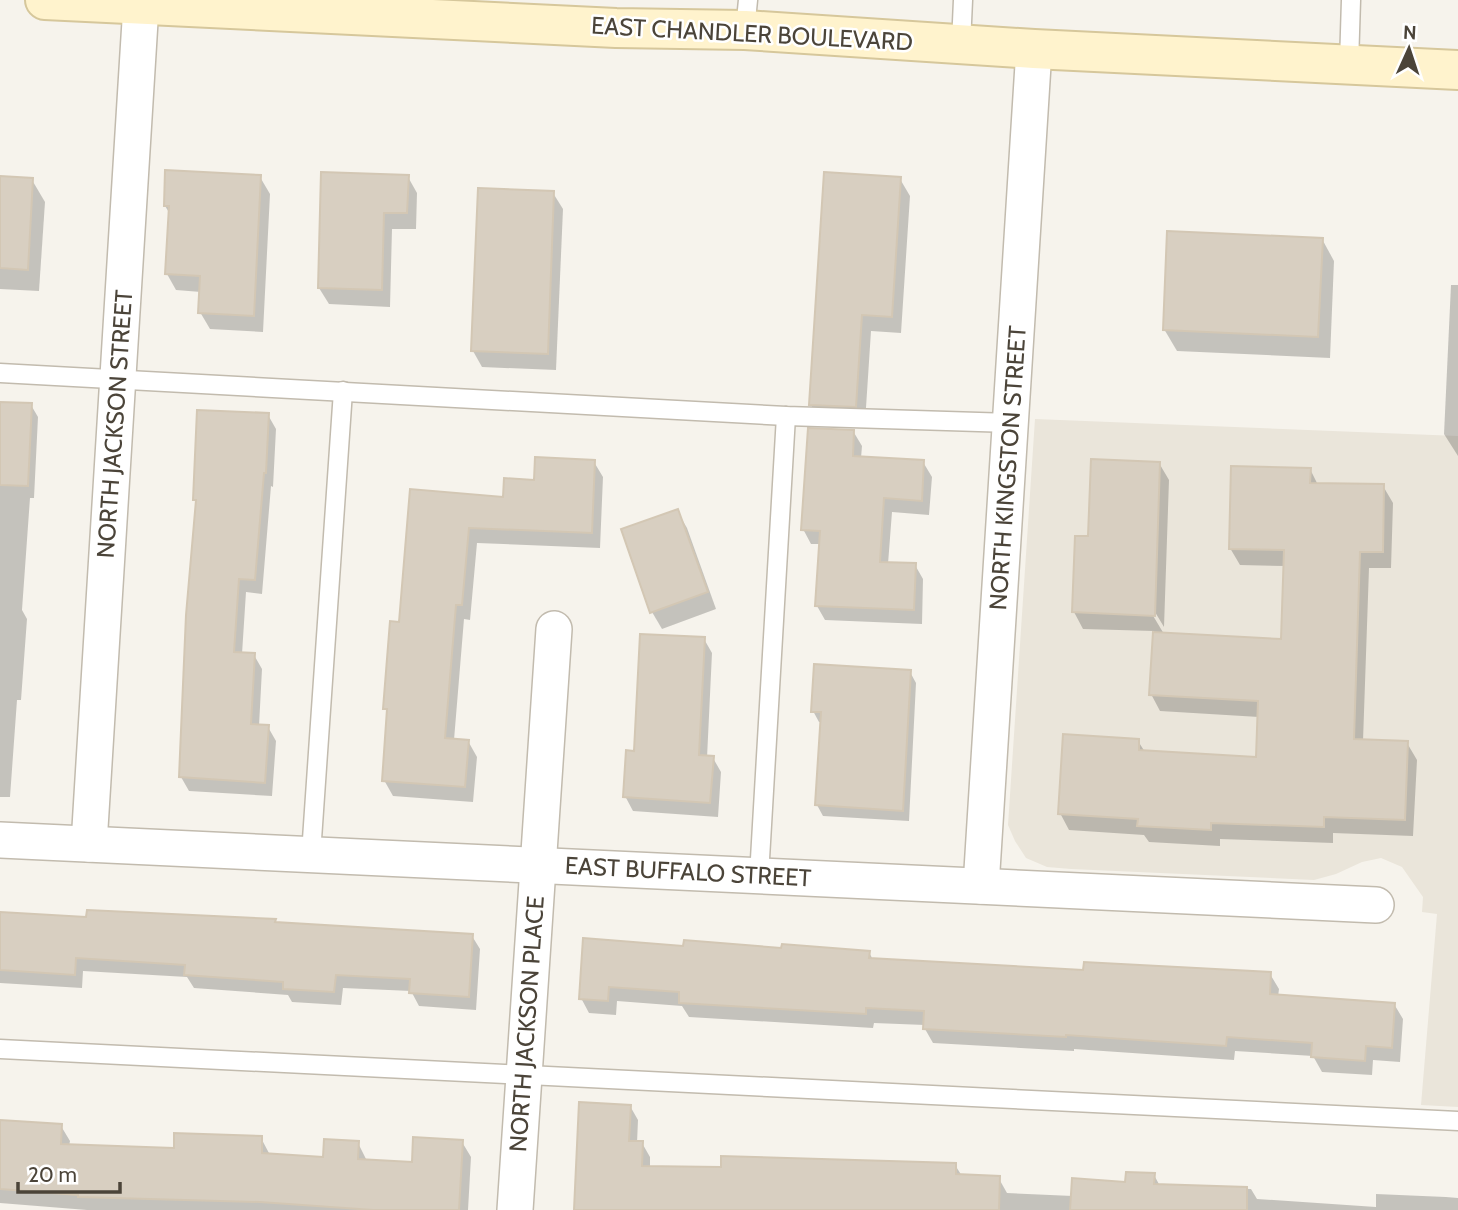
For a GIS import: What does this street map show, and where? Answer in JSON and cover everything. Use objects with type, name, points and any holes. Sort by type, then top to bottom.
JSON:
[{"type":"main road","name":"EAST CHANDLER BOULEVARD","points":[[61,0],[141,5],[185,3],[387,8],[615,28],[747,15],[961,44],[1458,70]]},
{"type":"street","name":"NORTH JACKSON STREET","points":[[89,844],[141,5]]},
{"type":"street","name":"NORTH KINGSTON STREET","points":[[981,886],[1034,49]]},
{"type":"street","name":"NORTH JACKSON PLACE","points":[[515,1210],[554,629]]},
{"type":"street","name":"EAST BUFFALO STREET","points":[[0,840],[1376,905]]},
{"type":"lane","points":[[961,44],[963,0]]},
{"type":"lane","points":[[1349,64],[1351,0]]},
{"type":"lane","points":[[0,373],[786,416],[1011,423]]},
{"type":"lane","points":[[311,854],[343,391]]},
{"type":"lane","points":[[759,876],[786,416]]},
{"type":"lane","points":[[0,1049],[1458,1121]]},
{"type":"shaded area","points":[[1035,419],[1458,436],[1458,1107],[1421,1105],[1437,914],[1422,912],[1423,897],[1402,867],[1381,858],[1362,862],[1336,874],[1314,880],[1071,869],[1047,867],[1026,858],[1015,841],[1008,825]]},
{"type":"building","points":[[165,170],[261,175],[254,316],[198,313],[200,276],[165,274],[169,206],[164,206]]},
{"type":"building","points":[[321,172],[409,175],[407,213],[384,213],[382,290],[318,288]]},
{"type":"building","points":[[824,172],[901,177],[892,317],[862,315],[856,407],[809,405]]},
{"type":"building","points":[[0,176],[33,178],[28,270],[0,268]]},
{"type":"building","points":[[478,188],[554,191],[548,354],[471,351]]},
{"type":"building","points":[[1167,231],[1323,238],[1318,337],[1163,330]]},
{"type":"building","points":[[0,402],[32,403],[28,486],[0,485]]},
{"type":"building","points":[[197,410],[269,413],[255,580],[239,579],[234,652],[255,653],[251,724],[269,725],[265,783],[179,777],[186,615],[196,500],[193,500]]},
{"type":"building","points":[[808,428],[854,430],[853,456],[924,460],[922,501],[884,498],[880,562],[916,563],[914,610],[815,606],[820,531],[801,530]]},
{"type":"building","points":[[535,457],[595,460],[592,533],[469,528],[462,605],[456,605],[445,738],[469,740],[465,787],[382,781],[387,709],[383,709],[390,621],[399,622],[410,489],[503,497],[504,478],[534,480]]},
{"type":"building","points":[[1091,459],[1160,462],[1155,616],[1072,612],[1075,536],[1088,536]]},
{"type":"building","points":[[1231,466],[1311,468],[1310,483],[1384,484],[1383,552],[1360,552],[1354,739],[1408,741],[1405,820],[1324,817],[1324,827],[1211,823],[1211,830],[1137,826],[1138,819],[1058,814],[1063,734],[1139,739],[1139,750],[1256,757],[1258,701],[1149,695],[1153,632],[1281,639],[1284,550],[1229,549]]},
{"type":"building","points":[[678,509],[708,592],[650,613],[621,529]]},
{"type":"building","points":[[640,634],[705,637],[699,755],[714,756],[710,803],[623,797],[626,750],[634,751]]},
{"type":"building","points":[[814,664],[911,670],[903,811],[815,805],[821,712],[811,712]]},
{"type":"building","points":[[87,910],[276,919],[275,922],[473,934],[469,997],[409,993],[410,979],[336,975],[334,992],[283,989],[283,982],[184,975],[185,965],[76,958],[75,975],[0,970],[0,912],[86,917]]},
{"type":"building","points":[[583,938],[683,946],[684,940],[781,948],[782,944],[870,951],[869,958],[1083,970],[1084,962],[1271,972],[1270,994],[1395,1003],[1392,1048],[1366,1046],[1365,1061],[1311,1057],[1312,1043],[1227,1037],[1226,1046],[923,1029],[924,1011],[866,1008],[866,1014],[679,1003],[679,992],[609,987],[608,1001],[579,999]]},
{"type":"building","points":[[579,1102],[631,1105],[629,1141],[643,1141],[642,1166],[721,1167],[721,1156],[956,1163],[956,1174],[1000,1176],[999,1210],[574,1210]]},
{"type":"building","points":[[0,1120],[62,1124],[61,1144],[174,1148],[174,1133],[262,1136],[262,1153],[323,1157],[324,1139],[359,1141],[358,1159],[412,1162],[413,1137],[463,1140],[459,1210],[373,1210],[260,1202],[78,1197],[0,1189]]},
{"type":"building","points":[[1126,1172],[1155,1173],[1154,1184],[1247,1187],[1247,1210],[1070,1210],[1072,1178],[1125,1182]]}]
